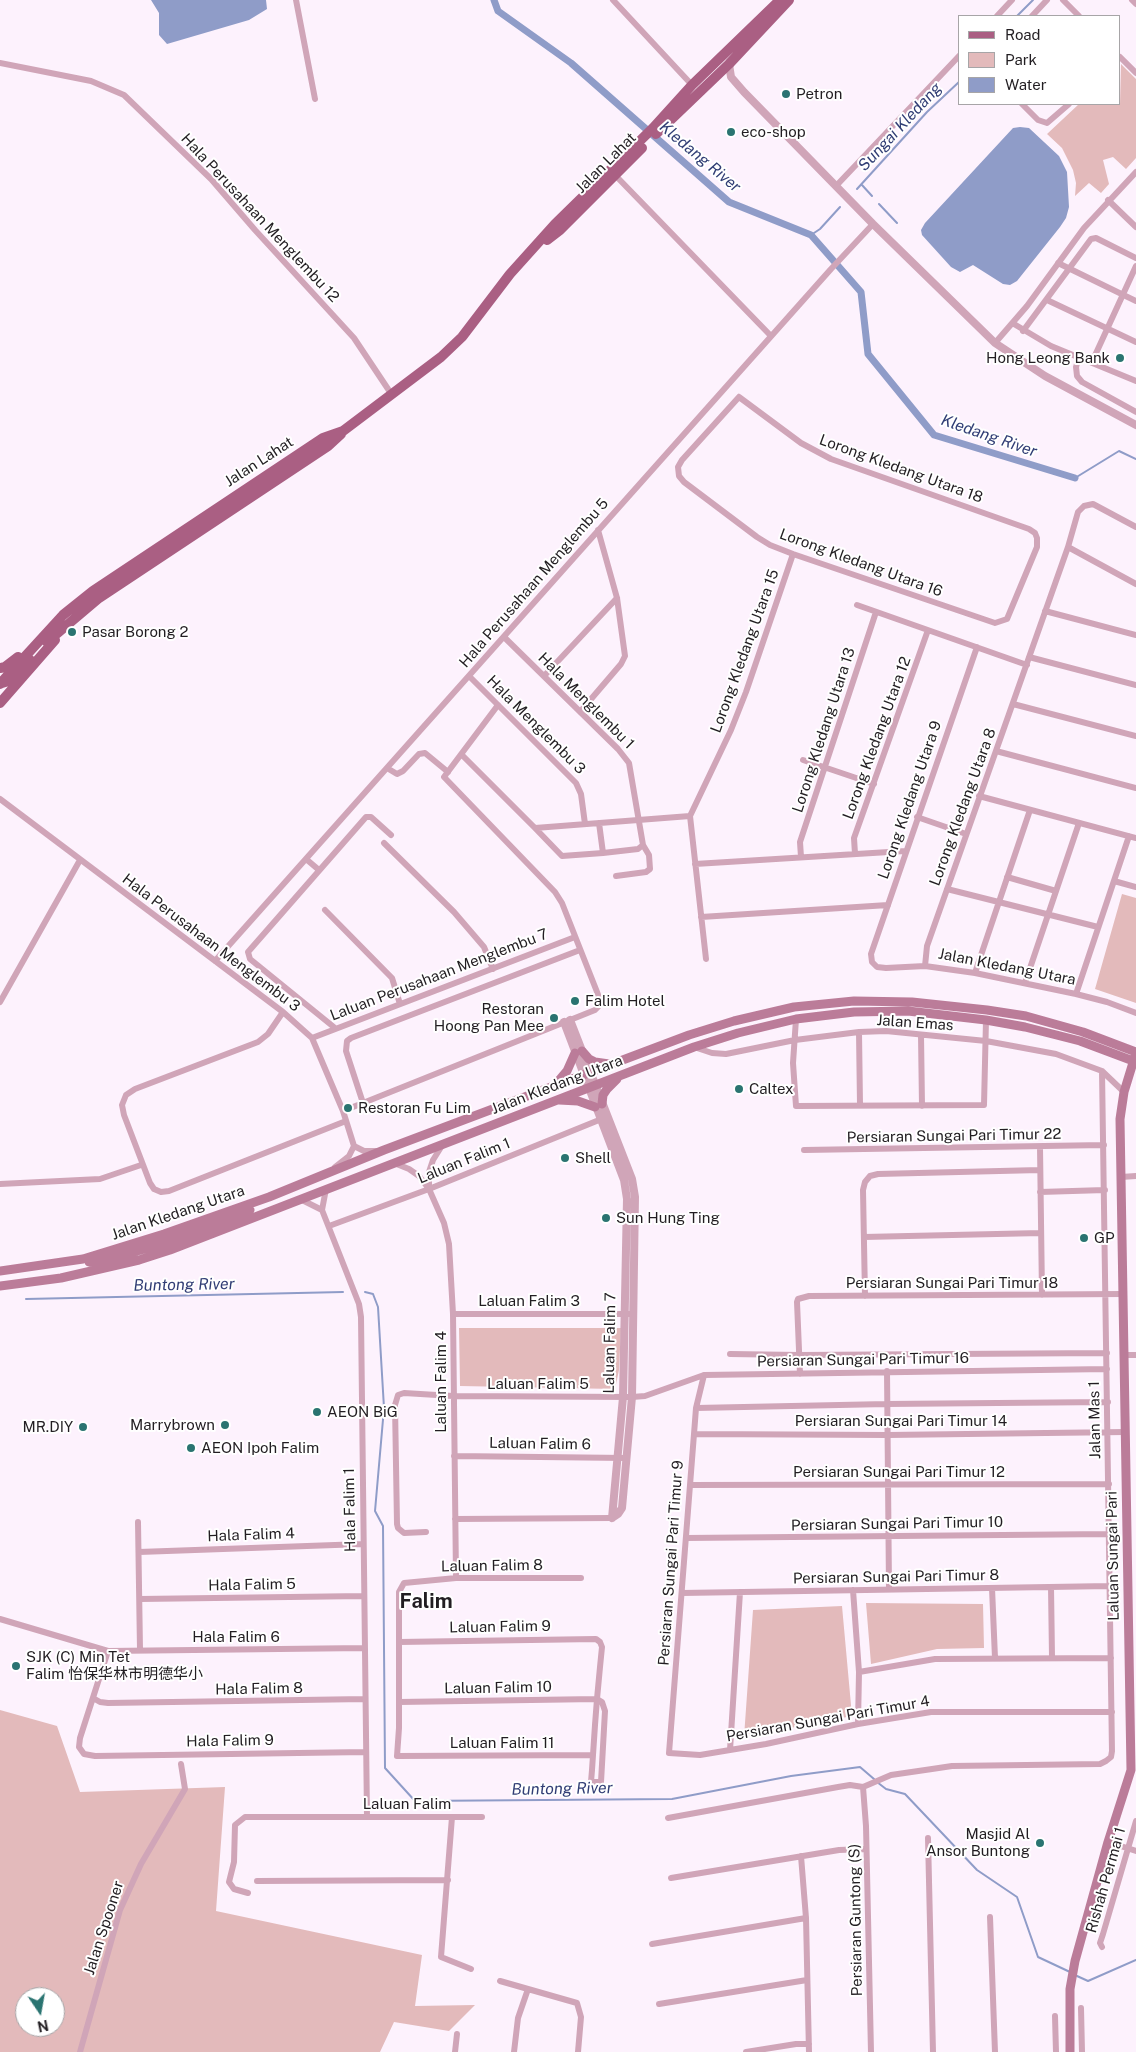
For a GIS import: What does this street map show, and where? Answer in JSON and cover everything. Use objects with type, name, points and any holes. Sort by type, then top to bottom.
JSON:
[{"type":"main road","name":"Jalan Lahat","points":[[655,130],[692,85],[780,0]]},
{"type":"main road","name":"Jalan Lahat","points":[[68,618],[93,591],[216,507],[323,438],[344,431],[441,357],[462,337],[510,274],[555,224],[655,130],[717,76],[789,0]]},
{"type":"main road","name":"Jalan Lahat","points":[[525,257],[560,230],[615,175],[641,144]]},
{"type":"main road","points":[[0,668],[12,662],[38,635],[68,618]]},
{"type":"main road","points":[[0,685],[15,679],[68,618]]},
{"type":"main road","points":[[0,703],[68,618]]},
{"type":"main road","name":"Jalan Kledang Utara","points":[[0,1271],[83,1259],[164,1234],[269,1197],[384,1150],[689,1035],[734,1021],[794,1008],[854,1002],[912,1002],[1026,1016],[1083,1032],[1135,1057]]},
{"type":"main road","name":"Jalan Kledang Utara","points":[[0,1286],[61,1278],[138,1260],[170,1250],[694,1047],[738,1033],[796,1019],[854,1012],[908,1011],[986,1020],[1026,1027],[1135,1057]]},
{"type":"main road","points":[[554,1086],[567,1071],[578,1052],[595,1062],[611,1065]]},
{"type":"main road","name":"Laluan Sungai Pari","points":[[1070,2052],[1070,1989],[1075,1961],[1108,1842],[1131,1770],[1131,1587],[1123,1355],[1120,1119],[1124,1092],[1135,1057]]},
{"type":"main road","points":[[556,1100],[578,1101],[599,1106],[607,1088],[621,1075]]},
{"type":"main road","points":[[52,1264],[69,1266],[120,1256],[168,1242],[322,1181],[360,1160]]},
{"type":"street","points":[[296,0],[316,99]]},
{"type":"street","points":[[613,0],[692,85]]},
{"type":"street","points":[[998,15],[1012,0]]},
{"type":"street","points":[[1033,15],[1047,0]]},
{"type":"street","points":[[1063,0],[1078,15]]},
{"type":"street","points":[[1132,0],[1136,4]]},
{"type":"street","points":[[836,186],[958,57]]},
{"type":"street","points":[[1121,58],[1136,73]]},
{"type":"street","name":"Hala Perusahaan Menglembu 12","points":[[0,63],[91,81],[124,95],[211,179],[354,338],[392,395]]},
{"type":"street","points":[[729,64],[731,78],[873,224],[995,343],[1045,376],[1136,425]]},
{"type":"street","points":[[717,76],[731,78]]},
{"type":"street","points":[[1023,105],[1038,120],[1047,123],[1068,105]]},
{"type":"street","points":[[995,343],[1014,324],[1084,228],[1136,172]]},
{"type":"street","points":[[615,175],[771,336]]},
{"type":"street","points":[[1108,200],[1136,227]]},
{"type":"street","name":"Hala Perusahaan Menglembu 5","points":[[215,961],[873,224]]},
{"type":"street","points":[[1023,331],[1091,239],[1096,238],[1136,258]]},
{"type":"street","points":[[1058,263],[1136,301]]},
{"type":"street","points":[[1092,362],[1136,266]]},
{"type":"street","points":[[1047,300],[1136,342]]},
{"type":"street","points":[[1014,324],[1023,331],[1052,346],[1136,381]]},
{"type":"street","points":[[1079,357],[1076,367],[1077,376],[1082,382],[1136,412]]},
{"type":"street","name":"Lorong Kledang Utara 18","points":[[678,468],[682,460],[739,397],[801,444],[815,452],[1029,529],[1037,538],[1037,547],[1011,614],[1002,623]]},
{"type":"street","name":"Lorong Kledang Utara 16","points":[[678,468],[679,476],[691,487],[757,537],[793,554],[995,623],[1002,623]]},
{"type":"street","name":"Lorong Kledang Utara 8","points":[[925,966],[927,946],[1030,657],[1068,547],[1078,512],[1084,506],[1093,504],[1136,527]]},
{"type":"street","points":[[580,712],[624,660],[625,652],[617,598],[598,530]]},
{"type":"street","points":[[1068,547],[1136,584]]},
{"type":"street","name":"Lorong Kledang Utara 15","points":[[690,816],[731,730],[746,692],[793,554]]},
{"type":"street","points":[[544,676],[617,598]]},
{"type":"street","points":[[858,605],[1027,665]]},
{"type":"street","points":[[1045,611],[1136,635]]},
{"type":"street","name":"Lorong Kledang Utara 13","points":[[800,857],[800,842],[876,612]]},
{"type":"street","name":"Lorong Kledang Utara 12","points":[[855,854],[854,838],[928,630]]},
{"type":"street","name":"Hala Menglembu 1","points":[[504,637],[624,755],[629,763],[643,845],[649,855],[649,871],[616,876]]},
{"type":"street","name":"Lorong Kledang Utara 9","points":[[872,962],[871,954],[977,647]]},
{"type":"street","points":[[1030,657],[1136,686]]},
{"type":"street","name":"Hala Menglembu 3","points":[[469,676],[576,783],[581,794],[585,824]]},
{"type":"street","points":[[343,1111],[595,1010],[598,1007],[599,997],[556,892],[444,777],[498,704]]},
{"type":"street","points":[[1013,704],[1136,736]]},
{"type":"street","points":[[996,751],[1136,788]]},
{"type":"street","points":[[387,768],[397,774],[403,771],[418,754],[425,753],[448,772]]},
{"type":"street","points":[[462,755],[562,856],[638,849],[643,845]]},
{"type":"street","points":[[803,760],[874,784]]},
{"type":"street","points":[[979,796],[1132,837],[1114,881],[1076,994]]},
{"type":"street","name":"Hala Perusahaan Menglembu 3","points":[[0,799],[283,1012],[312,1038],[343,1111],[354,1146]]},
{"type":"street","points":[[975,973],[1030,810]]},
{"type":"street","points":[[535,828],[690,816],[706,959]]},
{"type":"street","points":[[335,1028],[250,959],[248,952],[366,817],[371,817],[391,835]]},
{"type":"street","points":[[917,817],[966,834]]},
{"type":"street","points":[[599,823],[603,853]]},
{"type":"street","points":[[1025,983],[1079,823]]},
{"type":"street","points":[[384,843],[454,912],[484,947],[493,968]]},
{"type":"street","points":[[695,864],[906,851]]},
{"type":"street","points":[[306,859],[319,870]]},
{"type":"street","points":[[0,1002],[80,860]]},
{"type":"street","points":[[1007,877],[1056,891]]},
{"type":"street","points":[[1114,881],[1136,887]]},
{"type":"street","points":[[948,889],[1098,927]]},
{"type":"street","points":[[701,917],[888,905]]},
{"type":"street","points":[[325,910],[392,978],[400,1004]]},
{"type":"street","name":"Laluan Perusahaan Menglembu 7","points":[[312,1038],[575,936]]},
{"type":"street","points":[[364,1103],[346,1051],[347,1041],[351,1038],[580,950]]},
{"type":"street","name":"Jalan Kledang Utara","points":[[872,962],[877,967],[886,968],[925,966],[975,973],[1076,994],[1107,1002],[1136,1013]]},
{"type":"street","points":[[283,1012],[268,1034],[258,1042],[134,1089],[126,1096],[122,1105],[124,1116],[141,1165],[154,1189],[161,1192],[169,1191],[346,1122]]},
{"type":"street","points":[[796,1019],[793,1062],[796,1106],[984,1105],[986,1020]]},
{"type":"street","name":"Laluan Falim 7","points":[[567,1021],[604,1118],[624,1180],[626,1199],[623,1396],[612,1518]]},
{"type":"street","name":"Jalan Emas","points":[[694,1047],[712,1054],[726,1054],[795,1040],[859,1032],[886,1031],[986,1041],[1056,1054],[1102,1071],[1124,1092]]},
{"type":"street","points":[[859,1032],[860,1105]]},
{"type":"street","points":[[921,1035],[922,1106]]},
{"type":"street","name":"Jalan Mas 1","points":[[863,1787],[891,1776],[952,1766],[1100,1764],[1106,1761],[1112,1751],[1102,1071]]},
{"type":"street","points":[[454,1519],[612,1518],[622,1508],[632,1397],[635,1197],[632,1179],[604,1118]]},
{"type":"street","name":"Laluan Falim 1","points":[[330,1226],[429,1190],[604,1118]]},
{"type":"street","name":"Laluan Falim 4","points":[[429,1190],[429,1172],[433,1160],[443,1144]]},
{"type":"street","name":"Persiaran Sungai Pari Timur 22","points":[[804,1150],[1104,1145]]},
{"type":"street","points":[[323,1175],[349,1156],[354,1146],[364,1151],[384,1150]]},
{"type":"street","points":[[1040,1147],[1042,1295]]},
{"type":"street","name":"Laluan Falim 4","points":[[394,1163],[409,1169],[419,1176],[429,1190],[444,1223],[448,1244],[453,1314],[456,1578]]},
{"type":"street","points":[[0,1184],[100,1179],[141,1165]]},
{"type":"street","points":[[865,1296],[863,1190],[865,1182],[870,1176],[878,1174],[1040,1170]]},
{"type":"street","points":[[1121,1177],[1136,1176]]},
{"type":"street","points":[[300,1199],[322,1210],[326,1189]]},
{"type":"street","points":[[1040,1192],[1105,1190]]},
{"type":"street","name":"Hala Falim 1","points":[[322,1210],[330,1226],[359,1304],[361,1317],[367,1817]]},
{"type":"street","points":[[864,1237],[1041,1233]]},
{"type":"street","name":"Persiaran Sungai Pari Timur 18","points":[[799,1356],[798,1299],[809,1296],[1123,1294]]},
{"type":"street","name":"Laluan Falim 3","points":[[453,1314],[634,1314]]},
{"type":"street","name":"Persiaran Sungai Pari Timur 16","points":[[730,1354],[799,1356],[1107,1353]]},
{"type":"street","points":[[1123,1355],[1136,1355]]},
{"type":"street","points":[[799,1356],[800,1374]]},
{"type":"street","name":"Persiaran Sungai Pari Timur 16","points":[[623,1396],[645,1396],[704,1375],[1107,1369]]},
{"type":"street","points":[[887,1371],[889,1589]]},
{"type":"street","name":"Persiaran Sungai Pari Timur 9","points":[[668,1753],[696,1408],[704,1375]]},
{"type":"street","name":"Laluan Falim 5","points":[[426,1532],[404,1533],[398,1528],[397,1524],[396,1400],[398,1395],[404,1393],[453,1396],[623,1396]]},
{"type":"street","points":[[696,1408],[1108,1402]]},
{"type":"street","name":"Persiaran Sungai Pari Timur 14","points":[[694,1434],[888,1435],[1125,1432]]},
{"type":"street","name":"Laluan Falim 6","points":[[454,1456],[626,1458]]},
{"type":"street","name":"Persiaran Sungai Pari Timur 12","points":[[690,1485],[1109,1484]]},
{"type":"street","points":[[138,1522],[140,1650]]},
{"type":"street","name":"Persiaran Sungai Pari Timur 10","points":[[686,1538],[1109,1534]]},
{"type":"street","name":"Hala Falim 4","points":[[139,1552],[363,1544]]},
{"type":"street","name":"Laluan Falim 8","points":[[399,1642],[399,1592],[404,1582],[456,1578],[581,1578]]},
{"type":"street","name":"Persiaran Sungai Pari Timur 8","points":[[682,1592],[1110,1586]]},
{"type":"street","points":[[1051,1587],[1052,1657]]},
{"type":"street","points":[[992,1588],[995,1658]]},
{"type":"street","points":[[853,1590],[859,1672],[858,1724]]},
{"type":"street","points":[[730,1750],[740,1592]]},
{"type":"street","name":"Hala Falim 5","points":[[140,1599],[364,1596]]},
{"type":"street","name":"Hala Falim 6","points":[[0,1619],[108,1651],[365,1648]]},
{"type":"street","name":"Laluan Falim 9","points":[[399,1642],[596,1639],[600,1642],[602,1648],[597,1699]]},
{"type":"street","points":[[399,1642],[399,1702]]},
{"type":"street","points":[[93,1698],[108,1651]]},
{"type":"street","points":[[859,1672],[935,1659],[1111,1658]]},
{"type":"street","name":"Hala Falim 8","points":[[93,1698],[100,1702],[108,1703],[365,1699]]},
{"type":"street","name":"Hala Falim 9","points":[[93,1698],[80,1738],[79,1747],[84,1754],[95,1756],[366,1752]]},
{"type":"street","points":[[597,1699],[602,1702],[605,1710],[601,1782],[592,1782],[593,1755],[597,1699]]},
{"type":"street","name":"Laluan Falim 10","points":[[399,1702],[597,1699]]},
{"type":"street","name":"Laluan Falim 11","points":[[399,1702],[397,1756],[593,1755]]},
{"type":"street","name":"Persiaran Sungai Pari Timur 4","points":[[668,1753],[700,1755],[766,1744],[858,1724],[931,1712],[1112,1712]]},
{"type":"street","name":"Jalan Spooner","points":[[80,2052],[120,1910],[141,1864],[185,1789],[181,1764]]},
{"type":"street","points":[[668,1818],[850,1785],[863,1787]]},
{"type":"street","name":"Persiaran Guntong (S)","points":[[863,1787],[871,2052]]},
{"type":"street","name":"Laluan Falim","points":[[248,1893],[234,1889],[229,1882],[234,1862],[237,1823],[245,1817],[482,1816]]},
{"type":"street","points":[[452,1817],[441,1958],[471,1969]]},
{"type":"street","name":"Rishah Permai 1","points":[[1102,1947],[1100,1943],[1102,1934],[1136,1821]]},
{"type":"street","points":[[928,1838],[933,2052]]},
{"type":"street","points":[[1108,1842],[1136,1850]]},
{"type":"street","points":[[671,1878],[839,1850],[866,1849]]},
{"type":"street","points":[[801,1856],[806,1918],[809,2052]]},
{"type":"street","points":[[257,1881],[331,1879],[448,1880]]},
{"type":"street","points":[[990,1916],[995,2052]]},
{"type":"street","points":[[652,1944],[806,1918]]},
{"type":"street","points":[[659,2004],[807,1980]]},
{"type":"street","points":[[500,1981],[573,2000],[579,2006],[581,2017],[578,2052]]},
{"type":"street","points":[[514,2052],[518,2018],[528,1989]]},
{"type":"street","points":[[1081,2008],[1082,2052]]},
{"type":"street","points":[[1055,2016],[1056,2052]]},
{"type":"street","points":[[455,2052],[457,2034]]},
{"type":"street","points":[[746,2052],[796,2044],[809,2044]]},
{"type":"green space","points":[[1121,64],[1136,79],[1136,158],[1126,169],[1113,157],[1103,160],[1109,184],[1101,193],[1089,183],[1075,196],[1076,183],[1073,170],[1062,148],[1047,134],[1078,105],[1121,105]]},
{"type":"green space","points":[[1122,894],[1136,898],[1136,1003],[1095,989]]},
{"type":"green space","points":[[459,1328],[621,1328],[619,1370],[615,1389],[460,1386]]},
{"type":"green space","points":[[866,1603],[983,1604],[984,1648],[937,1649],[871,1664]]},
{"type":"green space","points":[[842,1606],[852,1716],[744,1737],[753,1610]]},
{"type":"green space","points":[[0,1710],[57,1726],[80,1792],[225,1787],[216,1911],[422,1955],[415,2006],[475,2005],[449,2031],[394,2022],[380,2052],[0,2052]]},
{"type":"water","points":[[151,0],[266,0],[267,9],[249,20],[167,44],[159,35],[159,13]]},
{"type":"water","points":[[1013,128],[1029,128],[1059,156],[1067,172],[1069,207],[1066,218],[1060,227],[1017,281],[1010,285],[1003,284],[973,265],[960,272],[951,267],[922,235],[921,230],[925,223]]},
{"type":"waterway","name":"Kledang River","points":[[494,0],[498,11],[571,63],[729,202],[811,235],[861,292],[868,354],[934,435],[1075,478]]},
{"type":"waterway","name":"Sungai Kledang","points":[[1018,15],[1033,0]]},
{"type":"waterway","name":"Sungai Kledang","points":[[857,189],[927,112],[958,83]]},
{"type":"waterway","points":[[862,185],[872,196]]},
{"type":"waterway","points":[[879,204],[897,223]]},
{"type":"waterway","name":"Sungai Kledang","points":[[811,235],[820,229],[840,207]]},
{"type":"waterway","points":[[1075,478],[1119,451],[1136,459]]},
{"type":"waterway","name":"Buntong River","points":[[26,1299],[343,1292]]},
{"type":"waterway","name":"Buntong River","points":[[365,1292],[373,1294],[378,1307],[384,1408],[375,1511],[383,1526],[385,1768],[415,1801],[672,1799],[791,1776],[860,1767],[874,1779]]},
{"type":"waterway","name":"Buntong River","points":[[877,1782],[886,1789],[905,1794],[977,1870],[1017,1897],[1038,1957],[1070,1972]]},
{"type":"waterway","name":"Buntong River","points":[[1077,1976],[1088,1981],[1136,1960]]},
{"type":"place","name":"Petron","points":[[786,94]]},
{"type":"place","name":"eco-shop","points":[[731,132]]},
{"type":"place","name":"Hong Leong Bank","points":[[1120,358]]},
{"type":"place","name":"Pasar Borong 2","points":[[72,632]]},
{"type":"place","name":"Falim Hotel","points":[[575,1001]]},
{"type":"place","name":"Restoran Hoong Pan Mee","points":[[554,1018]]},
{"type":"place","name":"Caltex","points":[[739,1089]]},
{"type":"place","name":"Restoran Fu Lim","points":[[348,1108]]},
{"type":"place","name":"Shell","points":[[565,1158]]},
{"type":"place","name":"Sun Hung Ting","points":[[606,1218]]},
{"type":"place","name":"GP","points":[[1084,1238]]},
{"type":"place","name":"AEON BiG","points":[[317,1412]]},
{"type":"place","name":"Marrybrown","points":[[225,1425]]},
{"type":"place","name":"MR.DIY","points":[[83,1427]]},
{"type":"place","name":"AEON Ipoh Falim","points":[[191,1448]]},
{"type":"place","name":"SJK (C) Min Tet Falim 怡保华林市明德华小","points":[[16,1666]]},
{"type":"place","name":"Masjid Al Ansor Buntong","points":[[1040,1843]]},
{"type":"district","name":"Falim","points":[[426,1602]]}]
